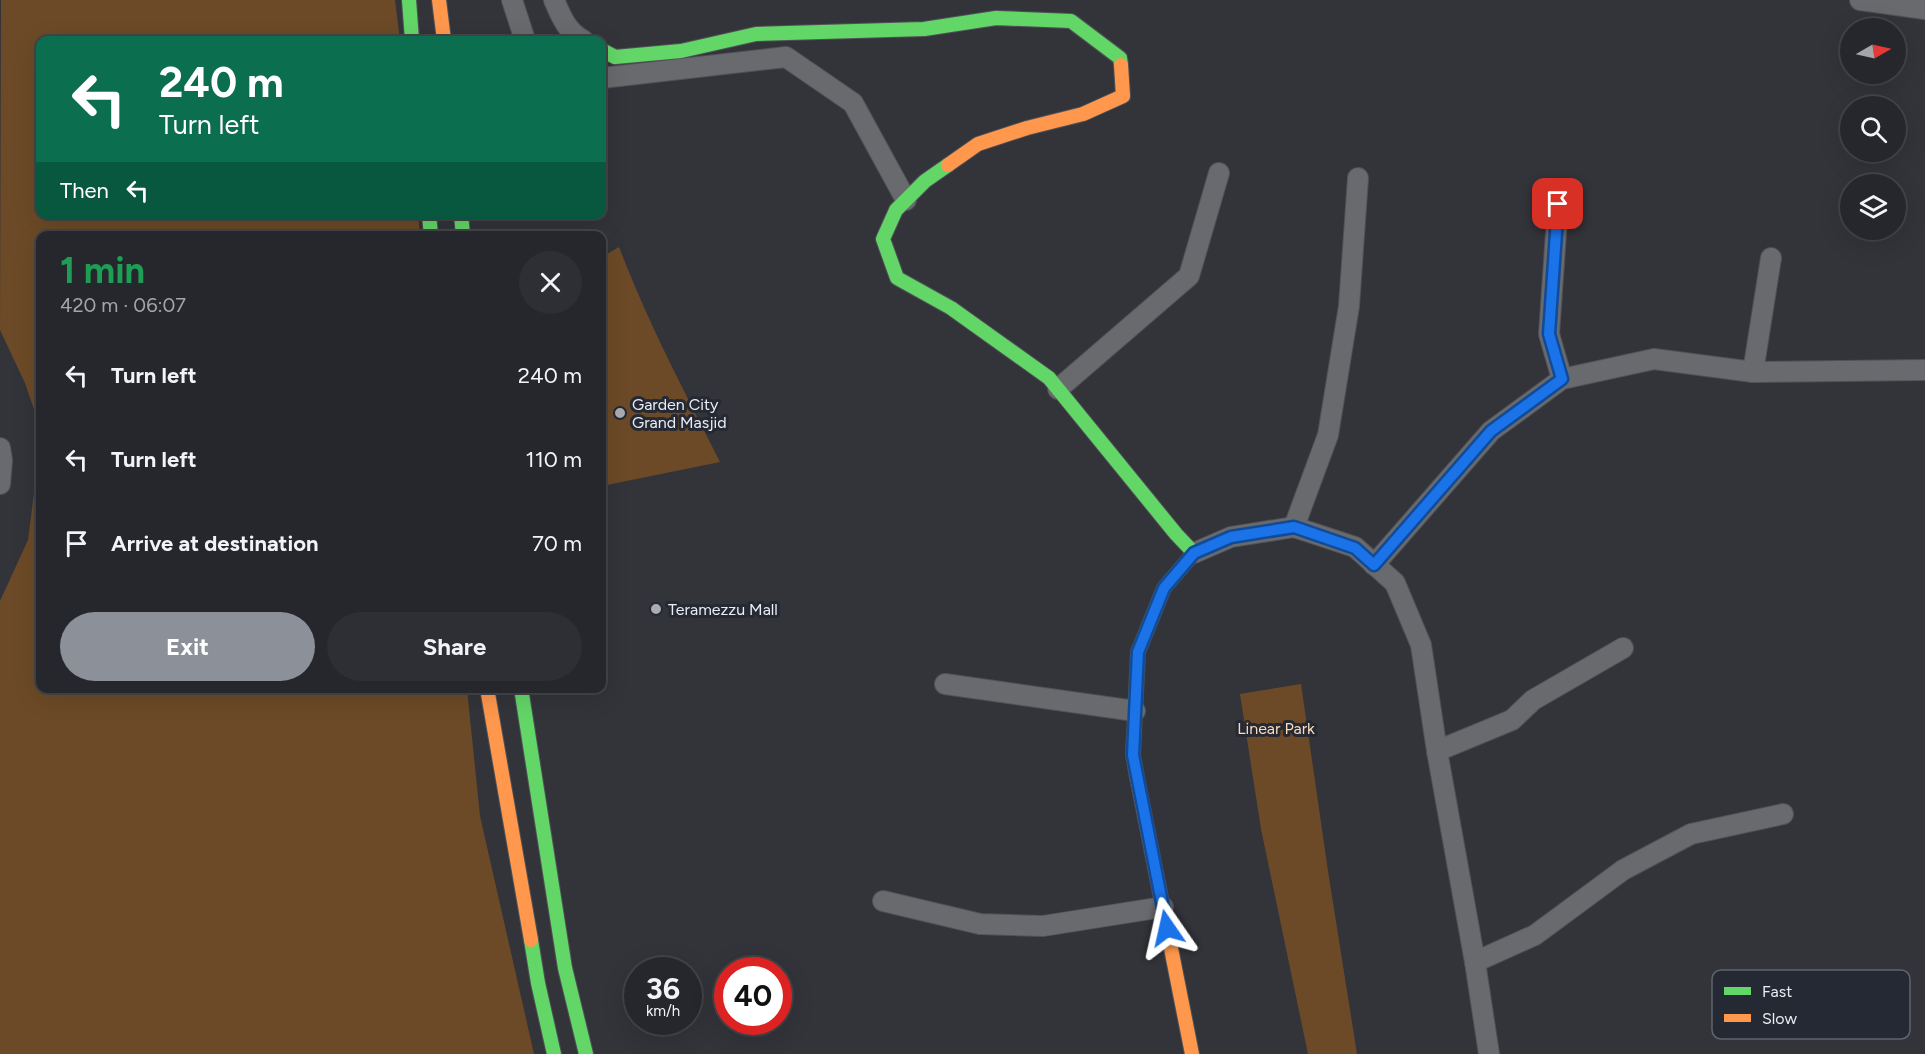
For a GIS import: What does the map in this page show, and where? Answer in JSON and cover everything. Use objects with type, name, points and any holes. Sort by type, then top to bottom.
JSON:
[{"type":"street","points":[[408,0],[412,36]]},
{"type":"street","points":[[439,0],[444,36]]},
{"type":"street","points":[[512,0],[524,36]]},
{"type":"street","points":[[554,0],[562,19],[574,36]]},
{"type":"street","points":[[1860,0],[1925,9]]},
{"type":"street","points":[[606,52],[615,57],[681,51],[756,34],[924,29],[996,18],[1071,21],[1120,58],[1123,96],[1083,114],[1027,128],[978,144],[925,181],[896,210],[883,238],[897,278],[951,308],[1049,378],[1194,553]]},
{"type":"street","points":[[606,78],[786,57],[853,103],[906,200]]},
{"type":"street","points":[[1058,389],[1189,276],[1219,173]]},
{"type":"street","points":[[1294,527],[1328,435],[1348,306],[1358,178]]},
{"type":"street","points":[[1558,204],[1549,334],[1562,379]]},
{"type":"street","points":[[1754,372],[1771,258]]},
{"type":"street","points":[[1374,565],[1491,431],[1562,379],[1654,359],[1754,372],[1925,370]]},
{"type":"street","points":[[0,448],[2,460],[0,484]]},
{"type":"street","points":[[1192,1054],[1133,755],[1138,652],[1164,588],[1194,553],[1231,537],[1294,527],[1355,548],[1395,583],[1421,645],[1489,1054]]},
{"type":"street","points":[[1437,751],[1512,720],[1533,700],[1623,648]]},
{"type":"street","points":[[945,684],[1135,711]]},
{"type":"street","points":[[489,693],[538,983],[554,1054]]},
{"type":"street","points":[[522,693],[565,968],[586,1054]]},
{"type":"street","points":[[1475,962],[1535,935],[1623,870],[1691,834],[1783,814]]},
{"type":"street","points":[[883,901],[980,924],[1043,926],[1163,907]]},
{"type":"green space","points":[[1,0],[395,0],[400,36],[36,36],[36,219],[418,219],[420,231],[36,231],[36,415],[25,383],[0,330]]},
{"type":"green space","points":[[619,247],[654,329],[720,462],[606,485],[606,255]]},
{"type":"green space","points":[[36,477],[36,693],[467,693],[480,816],[534,1054],[0,1054],[0,601],[28,540]]},
{"type":"green space","name":"Linear Park","points":[[1301,684],[1357,1054],[1308,1054],[1261,829],[1240,694]]},
{"type":"traffic: fast","points":[[409,0],[412,36]]},
{"type":"traffic: fast","points":[[606,52],[615,57],[681,51],[756,34],[924,29],[996,18],[1071,21],[1120,58],[1121,65]]},
{"type":"traffic: fast","points":[[948,165],[925,181],[896,210],[883,239],[897,278],[951,308],[1049,378],[1194,553],[1164,588],[1138,652],[1133,755],[1137,777]]},
{"type":"traffic: fast","points":[[429,219],[431,231]]},
{"type":"traffic: fast","points":[[461,219],[463,231]]},
{"type":"traffic: fast","points":[[522,693],[565,968],[586,1054]]},
{"type":"traffic: fast","points":[[531,940],[554,1054]]},
{"type":"traffic: slow","points":[[439,0],[444,36]]},
{"type":"traffic: slow","points":[[948,165],[978,144],[1027,128],[1083,114],[1123,96],[1121,65]]},
{"type":"traffic: slow","points":[[488,693],[531,940]]},
{"type":"traffic: slow","points":[[1137,777],[1192,1054]]},
{"type":"place","name":"Garden City Grand Masjid","points":[[620,413]]},
{"type":"place","name":"Teramezzu Mall","points":[[656,609]]},
{"type":"route","points":[[1167,928],[1133,755],[1138,652],[1164,588],[1194,553],[1231,537],[1294,527],[1355,548],[1374,565],[1491,431],[1562,379],[1549,334],[1558,204]]}]
